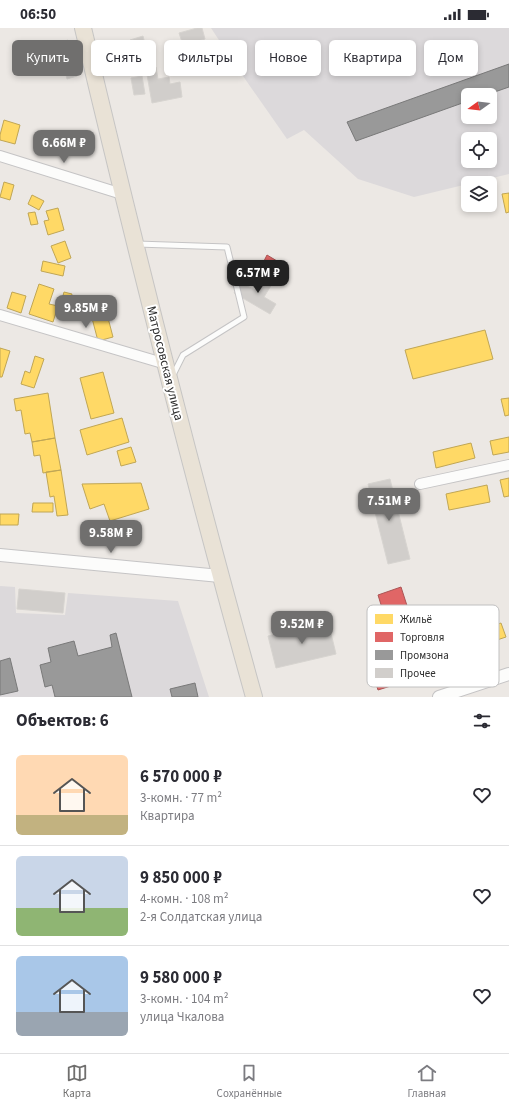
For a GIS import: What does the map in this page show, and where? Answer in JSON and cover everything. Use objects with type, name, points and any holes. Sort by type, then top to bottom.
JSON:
[{"type":"highway","name":"Матросовская улица","points":[[83,28],[122,194],[220,576],[254,697]]},
{"type":"street","points":[[0,156],[122,194]]},
{"type":"street","points":[[0,315],[166,364]]},
{"type":"street","points":[[420,484],[509,465]]},
{"type":"street","points":[[0,556],[220,576]]},
{"type":"street","points":[[499,677],[509,674]]},
{"type":"street","points":[[439,697],[469,687]]},
{"type":"lane","points":[[135,244],[227,247],[244,317],[183,356],[170,381]]},
{"type":"shaded area","points":[[211,28],[509,28],[509,174],[497,177],[461,176],[461,186],[414,197],[358,179],[304,130],[287,139],[243,76],[247,76],[247,40],[219,40]]},
{"type":"shaded area","points":[[0,586],[15,587],[16,613],[65,615],[68,593],[178,601],[209,697],[0,697]]},
{"type":"building: Жильё","points":[[4,120],[20,125],[15,144],[0,140]]},
{"type":"building: Жильё","points":[[4,182],[14,185],[10,200],[0,197]]},
{"type":"building: Жильё","points":[[509,193],[509,212],[506,213],[502,194]]},
{"type":"building: Жильё","points":[[32,195],[44,201],[39,210],[28,204]]},
{"type":"building: Жильё","points":[[58,208],[64,230],[48,235],[44,221],[49,220],[46,211]]},
{"type":"building: Жильё","points":[[35,212],[38,224],[31,225],[28,213]]},
{"type":"building: Жильё","points":[[65,241],[71,258],[58,263],[51,246]]},
{"type":"building: Жильё","points":[[43,261],[65,266],[63,276],[41,271]]},
{"type":"building: Жильё","points":[[39,284],[54,289],[49,304],[58,306],[53,322],[29,314]]},
{"type":"building: Жильё","points":[[12,292],[26,296],[21,313],[7,308]]},
{"type":"building: Жильё","points":[[64,292],[72,294],[68,309],[60,307]]},
{"type":"building: Жильё","points":[[103,299],[113,337],[98,341],[88,303]]},
{"type":"building: Жильё","points":[[485,330],[493,359],[413,379],[405,350]]},
{"type":"building: Жильё","points":[[0,348],[10,351],[2,377],[0,377]]},
{"type":"building: Жильё","points":[[35,356],[44,359],[34,388],[21,384],[25,371],[30,373]]},
{"type":"building: Жильё","points":[[103,372],[114,413],[91,419],[80,378]]},
{"type":"building: Жильё","points":[[48,393],[55,438],[32,442],[30,433],[25,434],[21,410],[16,411],[14,399]]},
{"type":"building: Жильё","points":[[509,398],[509,415],[505,416],[501,399]]},
{"type":"building: Жильё","points":[[122,418],[129,442],[87,455],[80,430]]},
{"type":"building: Жильё","points":[[509,437],[509,452],[493,455],[490,441]]},
{"type":"building: Жильё","points":[[55,438],[61,470],[43,473],[40,455],[34,456],[32,442]]},
{"type":"building: Жильё","points":[[471,443],[475,458],[436,468],[433,452]]},
{"type":"building: Жильё","points":[[131,447],[136,462],[121,466],[117,451]]},
{"type":"building: Жильё","points":[[61,470],[68,515],[57,516],[54,496],[50,497],[46,472]]},
{"type":"building: Жильё","points":[[509,478],[509,496],[504,497],[500,480]]},
{"type":"building: Жильё","points":[[141,483],[149,509],[110,521],[104,504],[90,509],[82,484]]},
{"type":"building: Жильё","points":[[487,485],[490,502],[449,510],[446,494]]},
{"type":"building: Жильё","points":[[33,503],[53,503],[53,512],[32,512]]},
{"type":"building: Жильё","points":[[0,514],[19,514],[18,525],[0,525]]},
{"type":"building: Жильё","points":[[501,623],[506,637],[499,639],[499,624]]},
{"type":"building: Торговля","points":[[267,255],[287,267],[279,280],[260,269]]},
{"type":"building: Торговля","points":[[401,587],[407,605],[381,605],[378,595]]},
{"type":"building: Торговля","points":[[377,687],[388,687],[378,690]]},
{"type":"building: Промзона","points":[[509,64],[509,87],[497,91],[497,88],[461,88],[461,104],[356,141],[347,122],[478,76]]},
{"type":"building: Промзона","points":[[116,633],[132,697],[55,697],[52,685],[45,687],[40,665],[51,662],[48,648],[74,641],[78,656],[112,647],[110,635]]},
{"type":"building: Промзона","points":[[10,658],[18,691],[0,695],[0,661]]},
{"type":"building: Промзона","points":[[195,683],[198,697],[172,697],[170,689]]},
{"type":"building: Прочее","points":[[202,28],[205,39],[181,40],[179,33]]},
{"type":"building: Прочее","points":[[143,36],[144,40],[130,40]]},
{"type":"building: Прочее","points":[[156,67],[158,79],[169,77],[170,84],[180,82],[182,97],[152,103],[147,76],[156,76]]},
{"type":"building: Прочее","points":[[66,76],[77,76],[67,79]]},
{"type":"building: Прочее","points":[[142,76],[145,94],[134,95],[131,78]]},
{"type":"building: Прочее","points":[[265,273],[275,279],[264,297],[276,304],[270,314],[234,293],[240,282],[255,290]]},
{"type":"building: Прочее","points":[[390,479],[410,559],[388,564],[368,484]]},
{"type":"building: Прочее","points":[[19,589],[65,593],[63,613],[17,609]]},
{"type":"building: Прочее","points":[[328,621],[336,654],[276,668],[268,636]]}]
